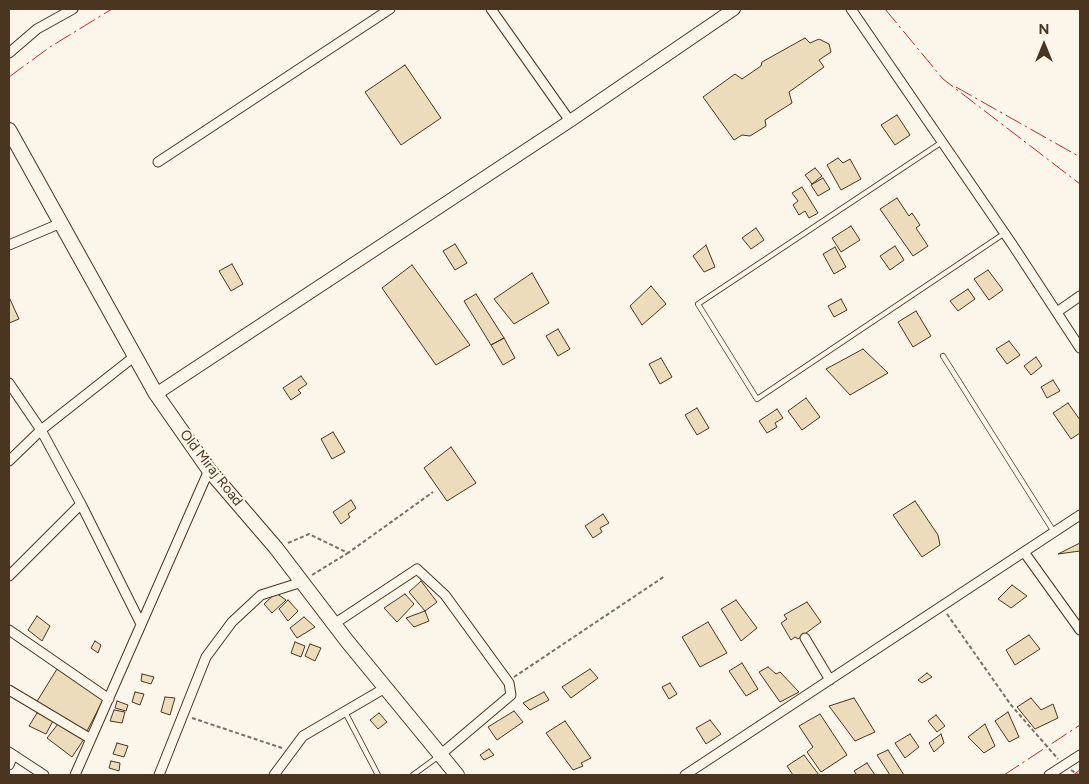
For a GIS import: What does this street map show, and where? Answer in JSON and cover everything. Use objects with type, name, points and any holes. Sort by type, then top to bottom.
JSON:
[{"type":"main road","points":[[156,394],[570,121],[734,9]]},
{"type":"main road","name":"Old Miraj Road","points":[[9,130],[156,394],[209,470],[276,548],[385,688],[457,775]]},
{"type":"street","points":[[9,53],[37,29],[72,9]]},
{"type":"street","points":[[158,162],[390,9]]},
{"type":"street","points":[[491,9],[570,121]]},
{"type":"street","points":[[851,9],[1005,233],[1080,348]]},
{"type":"street","points":[[9,245],[61,223]]},
{"type":"street","points":[[1057,312],[1080,296]]},
{"type":"street","points":[[9,461],[41,430],[135,356]]},
{"type":"street","points":[[9,383],[41,430],[81,504],[141,624]]},
{"type":"street","points":[[75,775],[209,470]]},
{"type":"street","points":[[9,576],[81,504]]},
{"type":"street","points":[[685,775],[1080,515]]},
{"type":"street","points":[[1024,552],[1080,630]]},
{"type":"street","points":[[334,624],[418,569],[445,595],[510,683],[511,694],[440,755]]},
{"type":"street","points":[[159,775],[206,657],[232,622],[261,595],[302,582]]},
{"type":"street","points":[[9,630],[108,699]]},
{"type":"street","points":[[805,638],[830,680]]},
{"type":"street","points":[[274,775],[303,736],[385,688]]},
{"type":"street","points":[[9,690],[91,739]]},
{"type":"street","points":[[9,765],[11,753],[44,775]]},
{"type":"street","points":[[1049,775],[1080,755]]},
{"type":"lane","points":[[942,142],[698,304],[757,399],[1005,233]]},
{"type":"lane","points":[[943,356],[1054,532]]},
{"type":"lane","points":[[344,712],[378,775]]},
{"type":"lane","points":[[413,775],[440,755]]},
{"type":"path","points":[[302,582],[348,553],[433,492]]},
{"type":"path","points":[[276,548],[309,534],[348,553]]},
{"type":"path","points":[[512,679],[666,576]]},
{"type":"path","points":[[942,606],[1011,705],[1064,766],[1079,775]]},
{"type":"path","points":[[182,715],[292,751]]},
{"type":"building","points":[[805,38],[810,43],[819,39],[829,44],[831,52],[819,60],[824,67],[789,92],[792,103],[765,120],[766,126],[750,136],[742,135],[734,140],[703,97],[735,74],[742,79],[761,66],[762,62]]},
{"type":"building","points":[[405,65],[441,118],[401,145],[365,92]]},
{"type":"building","points":[[897,115],[910,135],[895,145],[881,125]]},
{"type":"building","points":[[838,158],[843,163],[850,159],[861,179],[841,190],[827,165]]},
{"type":"building","points":[[815,168],[822,176],[812,184],[805,175]]},
{"type":"building","points":[[823,178],[830,189],[818,196],[811,185]]},
{"type":"building","points":[[802,187],[818,213],[809,218],[805,211],[799,215],[793,205],[798,201],[792,193]]},
{"type":"building","points":[[897,198],[909,216],[912,213],[920,225],[916,228],[928,246],[913,256],[880,209]]},
{"type":"building","points":[[851,226],[860,240],[841,252],[832,238]]},
{"type":"building","points":[[756,228],[764,240],[751,249],[742,238]]},
{"type":"building","points":[[455,244],[467,263],[455,270],[443,251]]},
{"type":"building","points":[[706,245],[715,267],[704,272],[693,256]]},
{"type":"building","points":[[895,246],[904,260],[890,270],[880,256]]},
{"type":"building","points":[[835,247],[846,267],[834,274],[823,254]]},
{"type":"building","points":[[232,264],[243,284],[231,291],[219,271]]},
{"type":"building","points":[[412,265],[470,345],[436,365],[382,288]]},
{"type":"building","points":[[988,270],[1003,290],[989,300],[974,279]]},
{"type":"building","points":[[532,273],[549,303],[514,324],[494,299]]},
{"type":"building","points":[[651,286],[666,304],[642,325],[630,306]]},
{"type":"building","points":[[968,289],[975,299],[958,311],[950,301]]},
{"type":"building","points":[[476,294],[504,338],[491,345],[464,301]]},
{"type":"building","points":[[9,297],[19,319],[9,323]]},
{"type":"building","points":[[841,299],[847,310],[834,317],[828,306]]},
{"type":"building","points":[[916,311],[931,336],[913,347],[898,322]]},
{"type":"building","points":[[558,329],[570,349],[558,356],[546,336]]},
{"type":"building","points":[[504,338],[515,358],[503,365],[491,345]]},
{"type":"building","points":[[1009,341],[1020,355],[1007,364],[996,349]]},
{"type":"building","points":[[863,349],[888,373],[850,395],[826,369]]},
{"type":"building","points":[[1036,357],[1042,366],[1031,375],[1024,366]]},
{"type":"building","points":[[661,358],[672,377],[660,384],[649,364]]},
{"type":"building","points":[[301,376],[307,384],[298,390],[301,393],[291,400],[283,388]]},
{"type":"building","points":[[1053,380],[1060,391],[1047,398],[1041,387]]},
{"type":"building","points":[[806,398],[820,417],[802,430],[788,411]]},
{"type":"building","points":[[1068,403],[1080,420],[1080,433],[1071,439],[1053,413]]},
{"type":"building","points":[[697,408],[709,428],[697,435],[685,415]]},
{"type":"building","points":[[777,409],[783,418],[775,423],[777,427],[767,433],[759,421]]},
{"type":"building","points":[[333,432],[345,452],[332,459],[321,439]]},
{"type":"building","points":[[451,447],[476,483],[447,501],[424,468]]},
{"type":"building","points":[[351,500],[356,508],[348,514],[350,517],[341,524],[333,512]]},
{"type":"building","points":[[915,501],[938,535],[940,545],[922,557],[893,515]]},
{"type":"building","points":[[603,514],[609,523],[600,528],[602,532],[593,538],[585,526]]},
{"type":"building","points":[[1080,543],[1080,551],[1058,554]]},
{"type":"building","points":[[421,581],[437,602],[425,611],[409,592]]},
{"type":"building","points":[[1012,585],[1027,596],[1011,608],[998,599]]},
{"type":"building","points":[[276,593],[286,600],[272,613],[264,604]]},
{"type":"building","points":[[405,594],[414,604],[397,622],[384,608]]},
{"type":"building","points":[[288,600],[298,611],[288,621],[279,609]]},
{"type":"building","points":[[736,600],[757,628],[741,641],[721,609]]},
{"type":"building","points":[[807,602],[821,622],[798,639],[795,637],[791,640],[781,623],[787,619],[784,615]]},
{"type":"building","points":[[425,611],[429,621],[414,627],[406,618]]},
{"type":"building","points":[[37,616],[50,626],[42,641],[28,630]]},
{"type":"building","points":[[304,617],[315,627],[297,638],[290,628]]},
{"type":"building","points":[[708,622],[727,653],[700,667],[682,637]]},
{"type":"building","points":[[1029,635],[1040,649],[1015,665],[1006,650]]},
{"type":"building","points":[[95,641],[101,645],[98,653],[91,648]]},
{"type":"building","points":[[295,642],[305,646],[301,657],[291,653]]},
{"type":"building","points":[[310,644],[321,648],[315,661],[305,656]]},
{"type":"building","points":[[742,663],[758,689],[746,696],[729,671]]},
{"type":"building","points":[[768,667],[776,674],[780,672],[799,692],[780,702],[759,672]]},
{"type":"building","points":[[57,669],[104,698],[86,733],[36,703]]},
{"type":"building","points":[[590,669],[598,678],[571,698],[562,687]]},
{"type":"building","points":[[927,673],[932,677],[922,683],[918,680]]},
{"type":"building","points":[[142,674],[154,677],[151,684],[141,681]]},
{"type":"building","points":[[670,683],[677,694],[669,699],[662,687]]},
{"type":"building","points":[[135,692],[144,694],[140,705],[132,702]]},
{"type":"building","points":[[544,692],[549,700],[530,710],[523,703]]},
{"type":"building","points":[[165,697],[175,698],[170,715],[161,712]]},
{"type":"building","points":[[854,698],[875,732],[855,741],[829,706]]},
{"type":"building","points":[[1031,698],[1041,710],[1053,704],[1058,718],[1035,729],[1017,707]]},
{"type":"building","points":[[117,701],[128,705],[126,711],[115,708]]},
{"type":"building","points":[[114,710],[125,712],[122,723],[110,721]]},
{"type":"building","points":[[514,711],[523,722],[497,740],[488,727]]},
{"type":"building","points":[[1008,712],[1019,737],[1009,742],[995,721]]},
{"type":"building","points":[[37,713],[54,719],[46,734],[29,726]]},
{"type":"building","points":[[379,713],[387,722],[378,729],[370,720]]},
{"type":"building","points":[[820,714],[847,755],[821,772],[807,752],[813,747],[799,726]]},
{"type":"building","points":[[936,715],[945,726],[937,732],[928,721]]},
{"type":"building","points":[[710,720],[721,734],[706,744],[696,728]]},
{"type":"building","points":[[565,721],[591,758],[581,763],[583,766],[573,770],[546,733]]},
{"type":"building","points":[[58,724],[84,739],[72,757],[47,738]]},
{"type":"building","points":[[985,724],[995,746],[984,753],[968,737]]},
{"type":"building","points":[[910,734],[919,747],[905,758],[895,743]]},
{"type":"building","points":[[941,734],[944,743],[934,752],[929,743]]},
{"type":"building","points":[[117,743],[128,746],[124,757],[113,754]]},
{"type":"building","points":[[489,749],[494,755],[484,760],[480,755]]},
{"type":"building","points":[[888,750],[904,775],[890,775],[877,755]]},
{"type":"building","points":[[804,755],[819,775],[793,775],[787,766]]},
{"type":"building","points":[[111,761],[120,763],[119,771],[109,768]]},
{"type":"building","points":[[867,763],[875,775],[857,775],[854,771]]},
{"type":"power","points":[[9,77],[50,47],[112,9]]},
{"type":"power","points":[[885,9],[943,79],[1080,184]]},
{"type":"power","points":[[956,87],[1080,157]]},
{"type":"power","points":[[1004,775],[1080,725]]},
{"type":"power","points":[[1073,775],[1080,770]]}]
